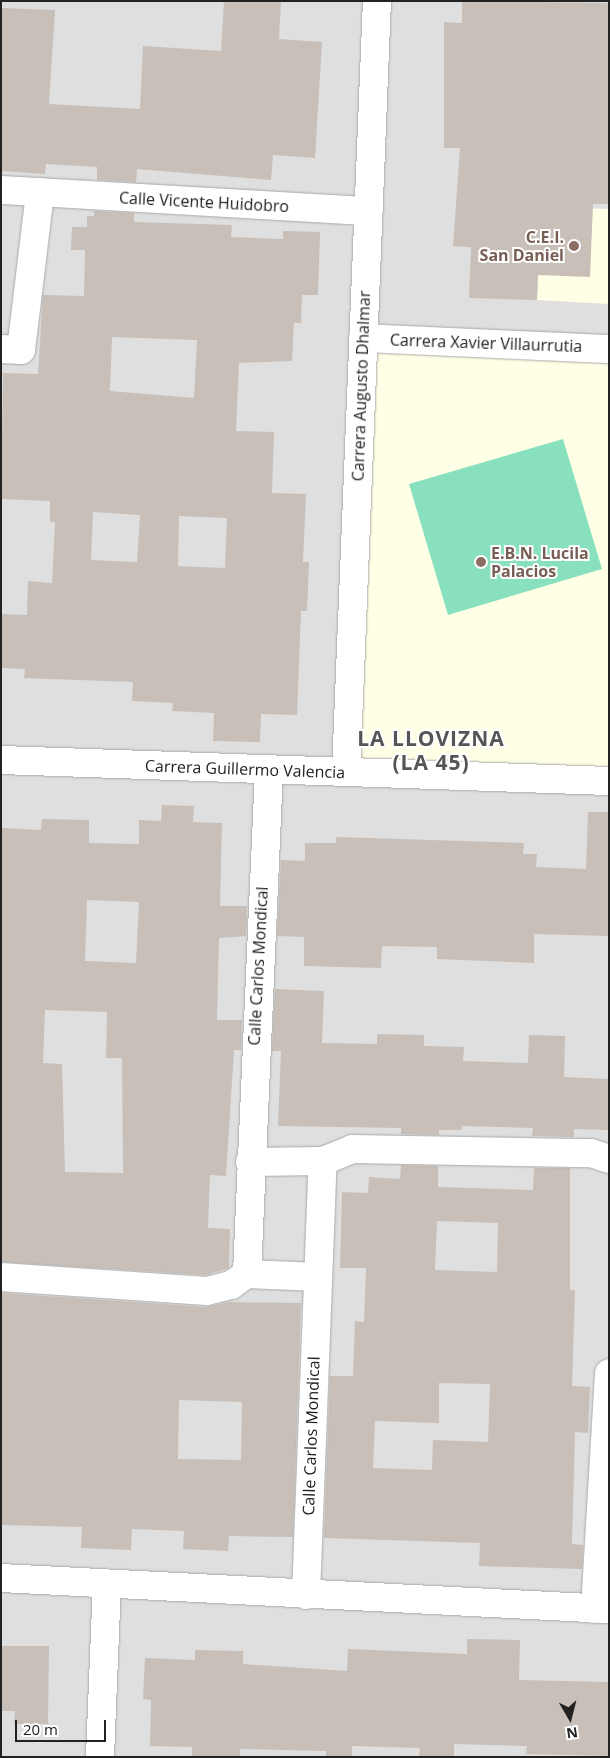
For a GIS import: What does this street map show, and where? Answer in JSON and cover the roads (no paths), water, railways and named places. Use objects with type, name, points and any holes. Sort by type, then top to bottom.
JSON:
[{"type":"street","name":"Carrera Augusto Dhalmar","points":[[346,772],[377,1]]},
{"type":"street","name":"Calle Vicente Huidobro","points":[[1,190],[368,211]]},
{"type":"street","points":[[1,349],[21,350],[40,192]]},
{"type":"street","name":"Carrera Xavier Villaurrutia","points":[[364,338],[609,349]]},
{"type":"street","name":"Carrera Guillermo Valencia","points":[[1,760],[609,781]]},
{"type":"street","name":"Calle Carlos Mondical","points":[[247,1274],[250,1162],[270,770]]},
{"type":"street","points":[[250,1162],[324,1161],[352,1149],[591,1153],[609,1158]]},
{"type":"street","name":"Calle Carlos Mondical","points":[[306,1595],[324,1161]]},
{"type":"street","points":[[1,1277],[208,1291],[231,1285],[247,1274],[318,1278]]},
{"type":"street","points":[[1,1578],[602,1609],[609,1374]]},
{"type":"street","points":[[100,1757],[107,1584]]},
{"type":"place","name":"C.E.I. San Daniel","points":[[574,246]]},
{"type":"place","name":"E.B.N. Lucila Palacios","points":[[481,562]]},
{"type":"district","name":"LA LLOVIZNA (LA 45)","points":[[431,750]]}]
